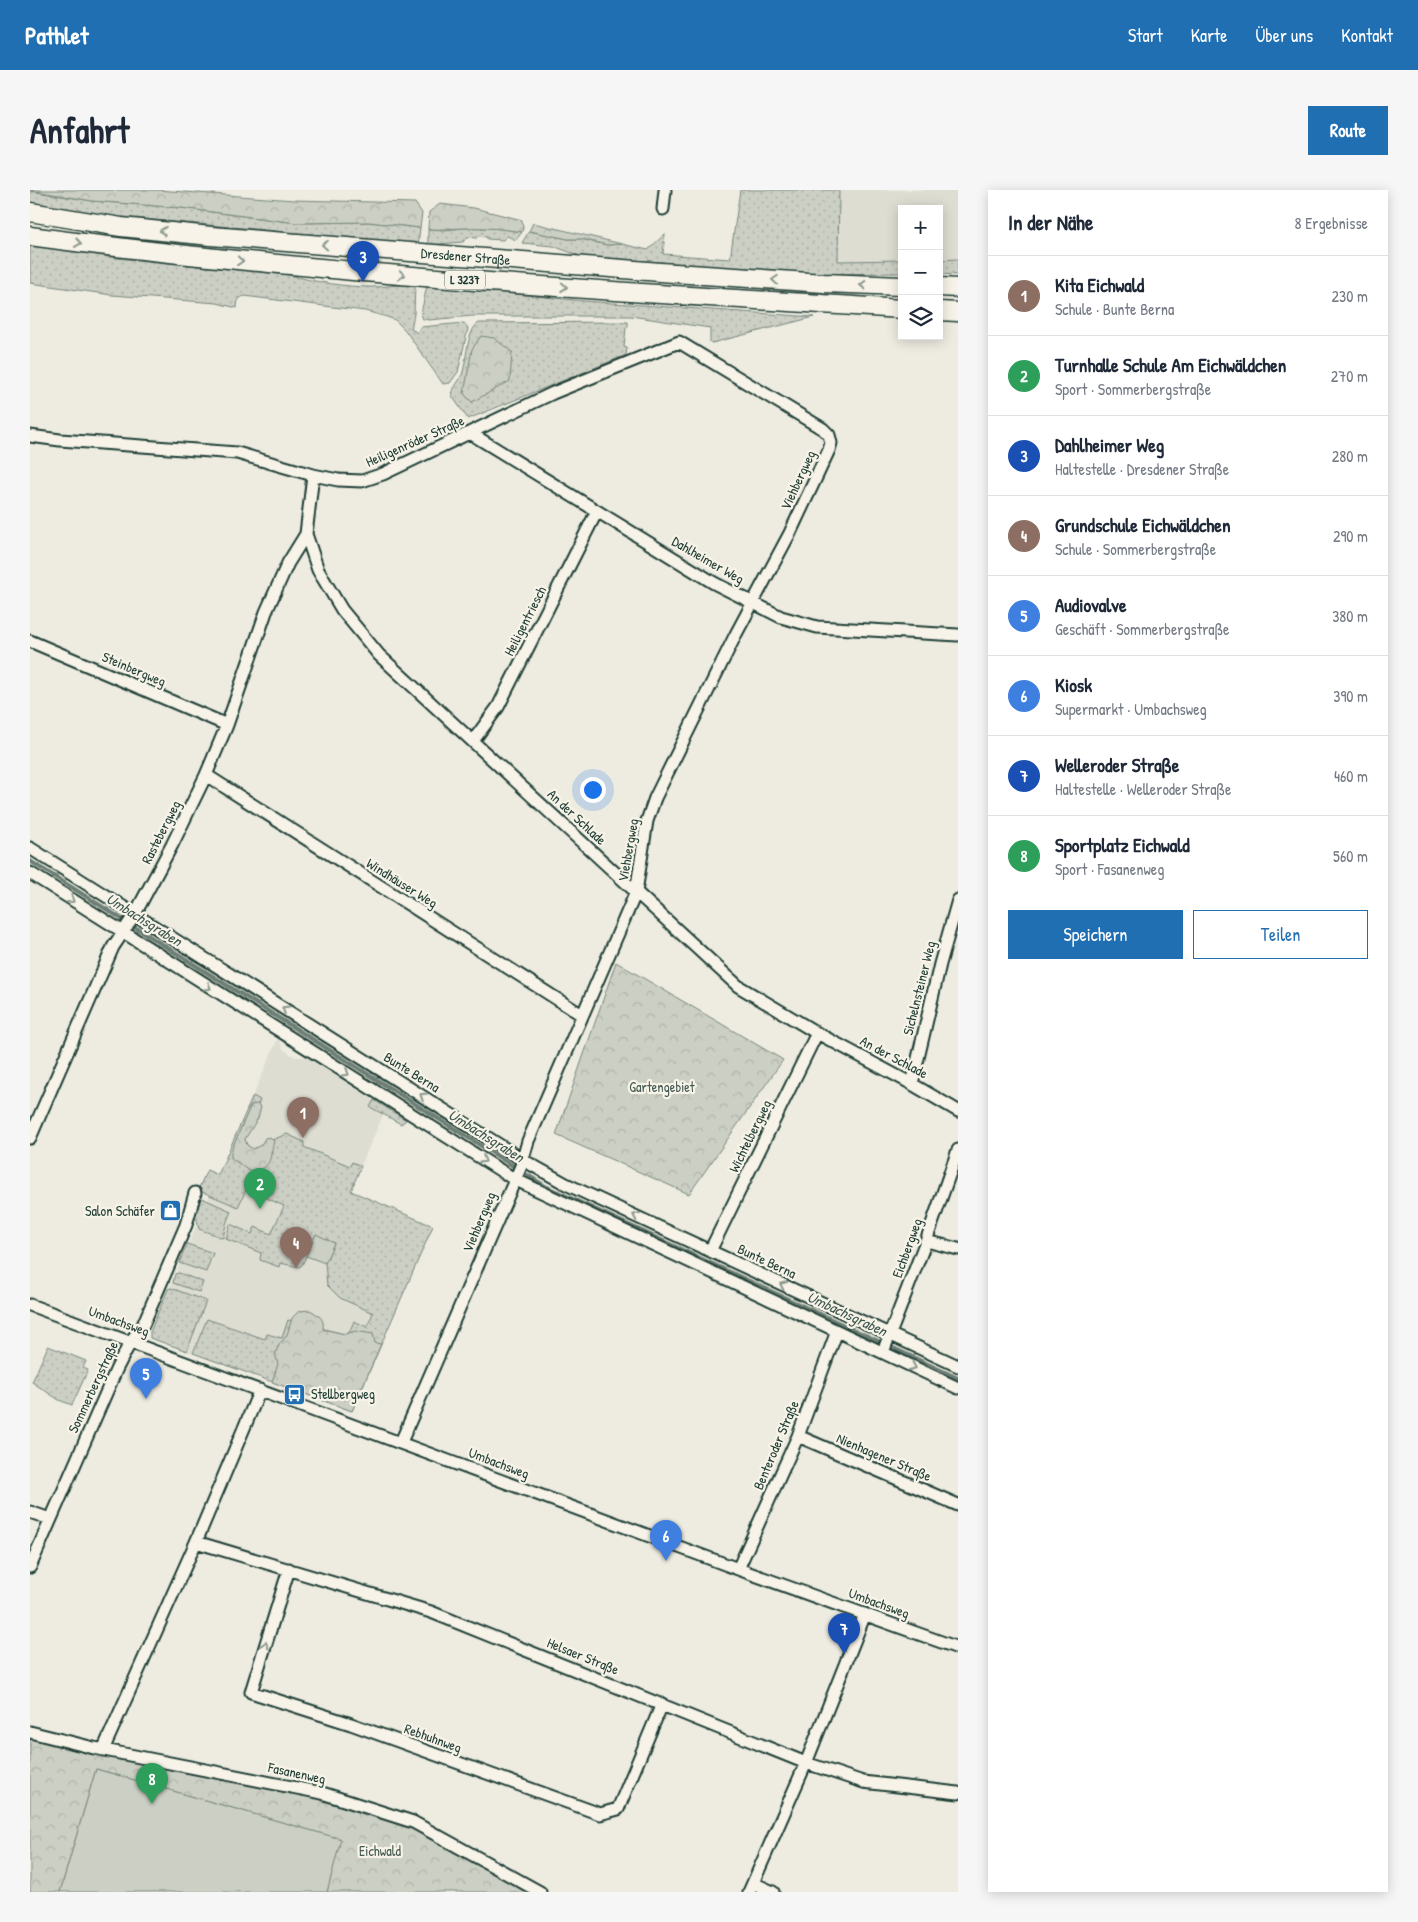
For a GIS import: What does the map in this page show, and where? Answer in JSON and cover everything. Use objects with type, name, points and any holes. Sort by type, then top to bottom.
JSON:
[{"type":"main road","name":"Dresdener Straße","points":[[30,212],[121,226],[230,237],[670,272],[824,283],[898,286]]},
{"type":"main road","name":"Dresdener Straße","points":[[30,236],[126,250],[400,275],[656,294],[898,309]]},
{"type":"main road","points":[[943,287],[958,288]]},
{"type":"main road","points":[[943,311],[958,312]]},
{"type":"street","points":[[663,209],[665,190]]},
{"type":"street","name":"Heiligenröder Straße","points":[[30,436],[60,440],[237,453],[312,475],[338,480],[362,481],[383,474],[553,393],[679,342]]},
{"type":"street","name":"Viehbergweg","points":[[401,1442],[636,892],[647,821],[655,798],[753,602],[790,533],[831,443],[830,435],[823,428],[679,342]]},
{"type":"street","name":"Dahlheimer Weg","points":[[470,433],[714,583],[781,617],[817,627],[958,635]]},
{"type":"street","name":"An der Schlade","points":[[312,475],[306,534],[318,570],[342,610],[379,655],[738,986],[816,1033],[912,1084],[958,1111]]},
{"type":"street","name":"Heiligentriesch","points":[[473,741],[498,707],[597,511]]},
{"type":"street","name":"Rastebergweg","points":[[30,1138],[113,946],[172,845],[206,776],[227,725],[266,612],[288,563],[306,534]]},
{"type":"street","name":"Steinbergweg","points":[[30,641],[227,725]]},
{"type":"street","name":"Windhäuser Weg","points":[[206,776],[582,1015]]},
{"type":"street","name":"Bunte Berna","points":[[30,848],[128,923],[518,1170],[566,1184],[710,1251],[887,1344],[958,1388]]},
{"type":"street","name":"Bunte Berna","points":[[30,874],[128,923],[518,1170],[837,1331],[958,1366]]},
{"type":"street","name":"Sichelnsteiner Weg","points":[[912,1084],[940,964],[958,900]]},
{"type":"street","name":"Wichtelbergweg","points":[[710,1251],[816,1033]]},
{"type":"street","name":"Eichbergweg","points":[[887,1344],[958,1152]]},
{"type":"street","name":"Sommerbergstraße","points":[[30,1567],[117,1368],[143,1326],[186,1225],[195,1193]]},
{"type":"street","points":[[926,1241],[958,1249]]},
{"type":"street","name":"Umbachsweg","points":[[30,1304],[738,1569],[958,1648]]},
{"type":"street","name":"Benteroder Straße","points":[[738,1569],[798,1436],[837,1331]]},
{"type":"street","points":[[103,1750],[196,1542],[260,1390]]},
{"type":"street","name":"Nienhagener Straße","points":[[798,1436],[958,1505]]},
{"type":"street","points":[[30,1512],[50,1519]]},
{"type":"street","name":"Helsaer Straße","points":[[196,1542],[431,1612],[806,1763],[863,1782],[958,1793]]},
{"type":"street","name":"Rebhuhnweg","points":[[289,1569],[251,1692],[351,1724],[600,1814],[618,1809],[662,1704]]},
{"type":"street","points":[[773,1892],[751,1887],[806,1763],[866,1614]]},
{"type":"street","name":"Fasanenweg","points":[[30,1732],[103,1750],[322,1792],[413,1822],[540,1892]]},
{"type":"shaded area","points":[[839,190],[958,190],[958,259],[943,260],[943,205],[898,205],[898,260],[838,261]]},
{"type":"shaded area","points":[[278,1038],[284,1050],[295,1057],[307,1057],[386,1108],[350,1191],[433,1226],[381,1344],[272,1382],[150,1338],[150,1332]]},
{"type":"green space","points":[[30,190],[157,190],[294,200],[415,203],[422,213],[420,228],[369,222],[297,223],[181,208],[92,201]]},
{"type":"green space","points":[[740,190],[839,190],[838,261],[898,260],[898,273],[819,274],[580,256],[553,246],[522,243],[529,231],[607,245],[622,244],[648,250],[665,234],[663,254],[730,259]]},
{"type":"green space","points":[[30,191],[92,201],[181,208],[297,223],[369,222],[420,228],[418,244],[122,217],[30,202]]},
{"type":"green space","points":[[440,204],[474,208],[522,220],[522,232],[481,228],[428,229],[429,212]]},
{"type":"green space","points":[[533,223],[622,244],[607,245],[529,231]]},
{"type":"green space","points":[[494,228],[522,232],[516,240],[507,236],[503,240],[477,236],[477,238],[467,237],[463,242],[428,245],[428,229]]},
{"type":"green space","points":[[30,245],[116,258],[290,275],[341,285],[372,287],[415,284],[414,314],[411,329],[418,333],[420,327],[464,323],[468,328],[458,372],[450,383],[443,384],[405,330],[395,320],[365,311],[244,296],[238,299],[237,308],[217,303],[112,295],[30,283]]},
{"type":"green space","points":[[958,259],[958,275],[943,274],[943,260]]},
{"type":"green space","points":[[427,285],[584,301],[814,317],[712,343],[710,342],[710,328],[631,316],[472,316],[429,320],[423,319],[421,314]]},
{"type":"green space","points":[[628,322],[624,347],[627,348],[626,355],[468,419],[452,396],[464,369],[469,339],[479,323]]},
{"type":"green space","points":[[481,336],[494,338],[512,352],[510,381],[472,402],[464,394],[472,349]]},
{"type":"green space","points":[[140,925],[513,1160],[515,1162],[511,1171],[134,934]]},
{"type":"green space","name":"Gartengebiet","points":[[616,962],[783,1060],[689,1194],[556,1135]]},
{"type":"green space","points":[[253,1096],[260,1100],[240,1146],[260,1155],[267,1142],[287,1134],[304,1142],[304,1147],[350,1166],[352,1162],[361,1166],[351,1191],[433,1226],[352,1411],[193,1353],[207,1319],[265,1339],[267,1334],[282,1338],[288,1320],[348,1335],[354,1321],[367,1327],[373,1313],[340,1298],[327,1285],[325,1263],[334,1243],[316,1235],[302,1265],[299,1267],[280,1263],[279,1267],[260,1260],[261,1253],[226,1239],[230,1224],[252,1234],[255,1227],[271,1234],[284,1206],[258,1194],[259,1191],[248,1186],[238,1207],[198,1190],[207,1170],[218,1175]]},
{"type":"green space","points":[[374,1100],[406,1120],[401,1124],[370,1107]]},
{"type":"green space","points":[[257,1104],[261,1107],[258,1118],[245,1139],[247,1145],[253,1149],[261,1145],[265,1138],[270,1137],[274,1141],[269,1162],[266,1166],[249,1171],[231,1158],[231,1151],[251,1105]]},
{"type":"green space","points":[[195,1195],[231,1211],[223,1238],[199,1229],[194,1216]]},
{"type":"green space","points":[[316,1234],[334,1243],[325,1263],[306,1256]]},
{"type":"green space","points":[[187,1244],[213,1253],[206,1272],[179,1263]]},
{"type":"green space","points":[[179,1273],[203,1282],[199,1292],[173,1283],[175,1274]]},
{"type":"green space","points":[[171,1288],[206,1301],[187,1351],[150,1338],[150,1332],[168,1289]]},
{"type":"green space","points":[[310,1310],[322,1319],[323,1329],[345,1334],[355,1331],[373,1334],[375,1343],[381,1344],[352,1411],[272,1382],[278,1364],[275,1354],[287,1335],[292,1318],[299,1311]]},
{"type":"green space","points":[[48,1346],[86,1361],[83,1368],[88,1370],[72,1405],[59,1400],[32,1382]]},
{"type":"green space","name":"Eichwald","points":[[30,1729],[329,1790],[445,1836],[546,1892],[327,1892],[340,1839],[96,1769],[60,1892],[30,1892]]},
{"type":"green space","points":[[96,1769],[341,1839],[327,1892],[60,1892]]},
{"type":"waterway","name":"Umbachsgraben","points":[[30,861],[545,1186],[958,1378]]},
{"type":"place","name":"Dahlheimer Weg","points":[[363,282]]},
{"type":"place","name":"Kita Eichwald","points":[[303,1138]]},
{"type":"place","name":"Turnhalle Schule Am Eichwäldchen","points":[[260,1209]]},
{"type":"place","name":"Salon Schäfer","points":[[171,1211]]},
{"type":"place","name":"Grundschule Eichwäldchen","points":[[296,1268]]},
{"type":"place","name":"Stellbergweg","points":[[295,1394]]},
{"type":"place","name":"Audiovalve","points":[[146,1399]]},
{"type":"place","name":"Kiosk","points":[[666,1561]]},
{"type":"place","name":"Welleroder Straße","points":[[844,1654]]},
{"type":"place","name":"Sportplatz Eichwald","points":[[152,1804]]}]
